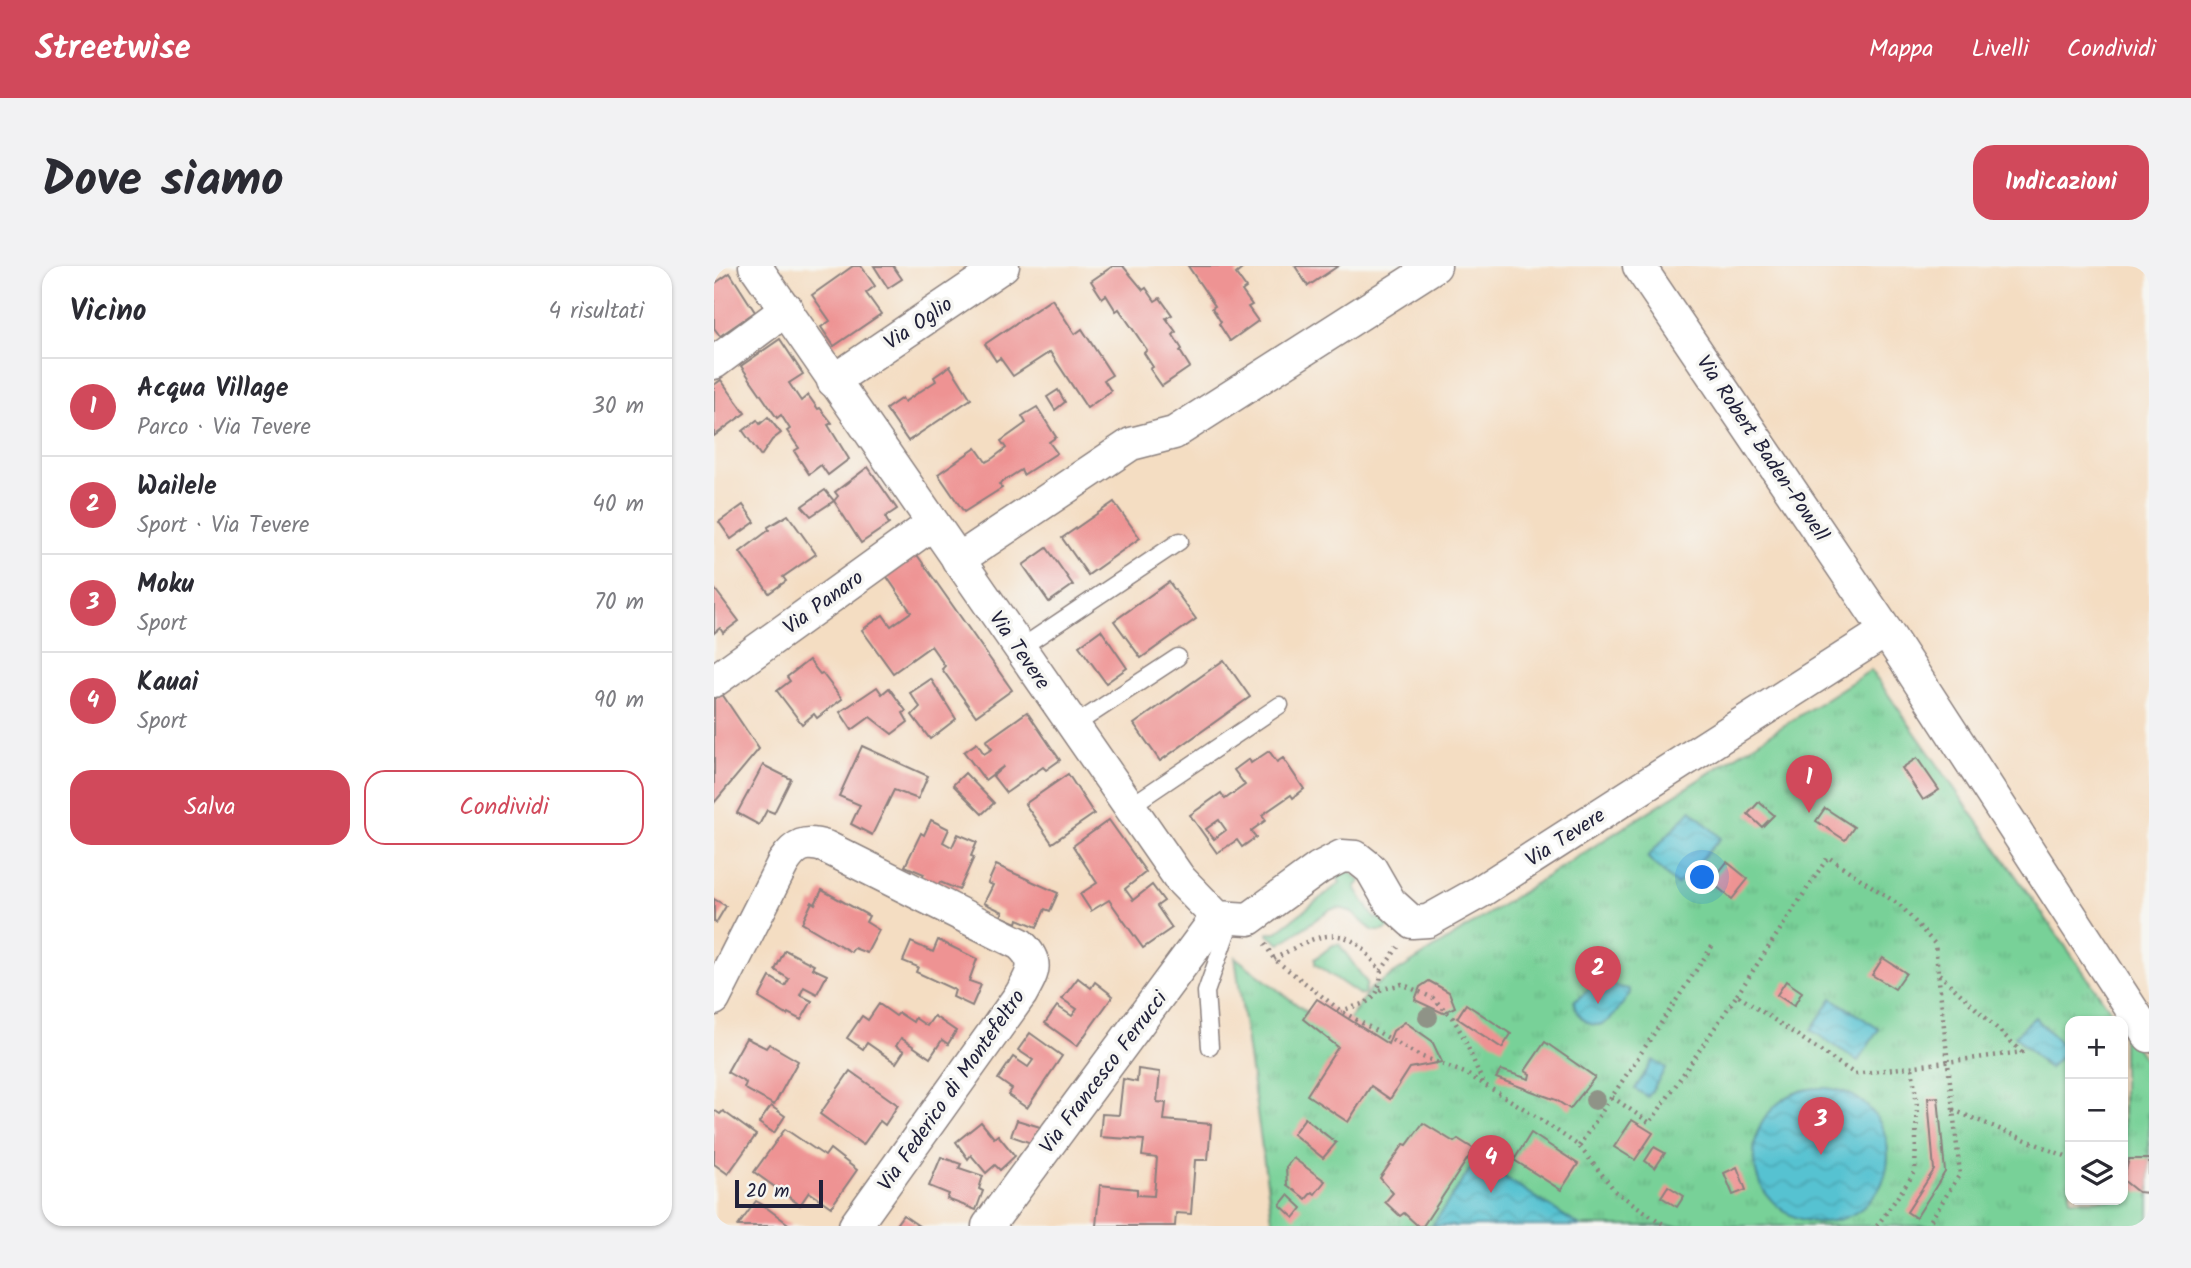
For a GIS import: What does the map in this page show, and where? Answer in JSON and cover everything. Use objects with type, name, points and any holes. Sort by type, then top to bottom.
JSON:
[{"type":"street","name":"Via Tevere","points":[[755,266],[1180,879],[1233,918],[1342,856],[1356,857],[1371,869],[1390,902],[1412,922],[1428,921],[1486,888],[1886,631]]},
{"type":"street","name":"Via Oglio","points":[[833,380],[1003,266]]},
{"type":"street","points":[[958,561],[1131,444],[1174,433],[1435,266]]},
{"type":"street","name":"Via Robert Baden-Powell","points":[[1639,266],[1886,631]]},
{"type":"street","points":[[714,363],[787,309]]},
{"type":"street","name":"Via Panaro","points":[[714,681],[932,524]]},
{"type":"street","points":[[1886,631],[2149,1036]]},
{"type":"street","name":"Via Federico di Montefeltro","points":[[714,999],[783,863],[801,843],[827,847],[1020,944],[1029,953],[1033,963],[1032,975],[1021,994],[855,1226]]},
{"type":"street","name":"Via Francesco Ferrucci","points":[[988,1226],[1233,918]]},
{"type":"lane","points":[[1019,649],[1180,541]]},
{"type":"lane","points":[[1073,726],[1178,656]]},
{"type":"lane","points":[[1129,807],[1280,705]]},
{"type":"lane","points":[[1210,1048],[1206,992],[1233,918]]},
{"type":"path","points":[[1612,1097],[1650,1123],[1828,857],[1901,906],[1935,944],[1960,1174],[1927,1226]]},
{"type":"path","points":[[1233,918],[1273,959],[1341,1011],[1420,1056],[1465,1073],[1579,1146],[1601,1170],[1616,1192],[1666,1226]]},
{"type":"path","points":[[1273,959],[1325,934],[1343,936],[1359,946],[1381,971],[1380,990],[1367,1001],[1341,1011]]},
{"type":"path","points":[[1579,1146],[1713,945]]},
{"type":"path","points":[[1737,995],[1855,1074],[2022,1052],[1938,973]]},
{"type":"path","points":[[1380,990],[1402,984],[1433,998],[1453,1018],[1483,1084]]},
{"type":"path","points":[[1877,1226],[1915,1172],[1917,1106],[1912,1067]]},
{"type":"path","points":[[1952,1110],[2065,1156]]},
{"type":"green space","points":[[1871,670],[2114,1016],[2065,1016],[2065,1205],[2128,1205],[2128,1035],[2149,1066],[2149,1226],[1273,1226],[1235,957],[1338,1036],[1370,989]]},
{"type":"green space","points":[[1342,871],[1350,872],[1361,881],[1356,889],[1375,919],[1386,914],[1395,924],[1383,931],[1374,931],[1349,911],[1337,909],[1330,910],[1280,944],[1268,935],[1275,933],[1340,883],[1337,875]]},
{"type":"green space","points":[[1339,944],[1367,983],[1364,994],[1360,995],[1315,964],[1315,959],[1333,945]]},
{"type":"water","points":[[1691,810],[1721,838],[1677,885],[1647,857]]},
{"type":"water","points":[[1602,978],[1615,986],[1629,989],[1630,993],[1611,1018],[1598,1025],[1584,1020],[1578,1014],[1574,1001]]},
{"type":"water","points":[[1832,998],[1879,1029],[1858,1061],[1811,1030]]},
{"type":"water","points":[[2035,1017],[2065,1048],[2065,1052],[2049,1069],[2015,1036]]},
{"type":"water","points":[[1653,1060],[1666,1068],[1648,1097],[1635,1089]]},
{"type":"water","points":[[1821,1088],[1847,1093],[1868,1108],[1883,1129],[1888,1155],[1883,1181],[1868,1202],[1847,1217],[1821,1222],[1795,1217],[1774,1202],[1759,1181],[1754,1155],[1759,1129],[1774,1108],[1795,1093]]},
{"type":"water","points":[[1477,1159],[1580,1226],[1432,1226]]},
{"type":"building","points":[[853,266],[861,266],[875,286],[866,293],[881,314],[834,346],[821,327],[830,321],[812,295]]},
{"type":"building","points":[[874,266],[893,266],[902,279],[888,288]]},
{"type":"building","points":[[1113,266],[1123,266],[1143,290],[1146,288],[1155,301],[1160,298],[1172,315],[1166,318],[1176,332],[1173,335],[1190,367],[1162,386],[1150,369],[1153,367],[1144,353],[1147,350],[1119,309],[1116,311],[1106,295],[1102,298],[1091,281]]},
{"type":"building","points":[[1188,266],[1240,266],[1242,269],[1236,274],[1246,288],[1242,291],[1252,305],[1248,307],[1258,321],[1230,341],[1212,308],[1215,306]]},
{"type":"building","points":[[1295,266],[1338,266],[1308,286]]},
{"type":"building","points":[[730,273],[755,312],[720,336],[714,328],[714,284]]},
{"type":"building","points":[[1052,299],[1075,334],[1082,329],[1112,375],[1104,380],[1111,391],[1087,408],[1050,352],[1013,376],[1000,358],[996,361],[985,344]]},
{"type":"building","points":[[780,339],[803,374],[789,383],[801,401],[808,395],[832,423],[828,425],[849,459],[828,475],[821,465],[809,474],[794,451],[799,448],[787,431],[790,429],[781,415],[777,418],[741,366]]},
{"type":"building","points":[[950,366],[971,399],[908,441],[886,409],[902,398],[904,402],[936,381],[934,377]]},
{"type":"building","points":[[721,380],[745,413],[714,436],[714,385]]},
{"type":"building","points":[[1058,390],[1065,402],[1055,410],[1047,397]]},
{"type":"building","points":[[1037,407],[1056,437],[1049,442],[1057,453],[1023,475],[1021,470],[999,484],[1002,488],[964,512],[938,474],[976,448],[986,462],[993,458],[1006,448],[1001,441],[1026,423],[1022,416]]},
{"type":"building","points":[[768,417],[781,433],[772,440],[761,456],[743,431],[757,420],[760,424]]},
{"type":"building","points":[[868,467],[897,509],[885,517],[889,524],[861,543],[834,501],[838,496],[835,492]]},
{"type":"building","points":[[825,490],[834,501],[811,516],[802,506]]},
{"type":"building","points":[[1114,502],[1140,538],[1088,575],[1062,538]]},
{"type":"building","points":[[743,505],[755,522],[731,539],[719,522]]},
{"type":"building","points":[[788,515],[816,554],[783,577],[786,581],[769,593],[740,552],[769,530],[768,527]]},
{"type":"building","points":[[1047,548],[1073,585],[1049,602],[1023,565]]},
{"type":"building","points":[[915,552],[1012,690],[976,716],[942,669],[945,666],[931,646],[893,673],[862,630],[883,615],[891,626],[911,612],[885,574]]},
{"type":"building","points":[[1169,582],[1196,619],[1141,658],[1114,621]]},
{"type":"building","points":[[714,588],[739,621],[723,633],[720,628],[714,633]]},
{"type":"building","points":[[1101,630],[1127,668],[1106,683],[1079,646]]},
{"type":"building","points":[[809,660],[842,699],[817,718],[814,714],[802,724],[777,691],[790,681],[787,677]]},
{"type":"building","points":[[1224,660],[1250,697],[1160,761],[1134,724]]},
{"type":"building","points":[[931,679],[956,719],[930,739],[912,715],[920,707],[910,693]]},
{"type":"building","points":[[877,687],[882,694],[889,688],[906,711],[903,713],[908,722],[892,734],[870,717],[852,730],[840,712]]},
{"type":"building","points":[[722,694],[759,749],[714,803],[714,699]]},
{"type":"building","points":[[1027,712],[1060,760],[1046,770],[1043,767],[1006,793],[993,776],[1004,766],[985,780],[964,752],[977,743],[984,754],[992,749],[986,741]]},
{"type":"building","points":[[862,746],[928,776],[918,799],[894,790],[872,835],[851,824],[860,805],[839,796]]},
{"type":"building","points":[[1269,751],[1277,762],[1283,758],[1304,789],[1262,815],[1266,820],[1251,831],[1256,837],[1242,847],[1237,840],[1217,853],[1190,815],[1221,793],[1225,799],[1245,785],[1234,770],[1249,759],[1251,763]],"holes":[[[1219,820],[1226,830],[1214,839],[1206,829]]]},
{"type":"building","points":[[1917,758],[1939,790],[1923,800],[1902,768]]},
{"type":"building","points":[[763,765],[791,779],[774,813],[767,810],[759,825],[737,813]]},
{"type":"building","points":[[965,773],[994,803],[982,814],[953,785]]},
{"type":"building","points":[[1068,774],[1094,814],[1052,843],[1025,804]]},
{"type":"building","points":[[1759,802],[1774,815],[1762,827],[1748,814]]},
{"type":"building","points":[[1825,808],[1854,827],[1845,840],[1816,821]]},
{"type":"building","points":[[931,820],[949,829],[943,842],[952,847],[958,834],[977,842],[971,856],[974,857],[959,890],[940,882],[938,885],[922,879],[924,874],[905,866],[921,833],[924,835]]},
{"type":"building","points":[[1109,820],[1146,872],[1125,889],[1133,900],[1152,885],[1164,901],[1157,906],[1172,928],[1143,948],[1109,900],[1091,911],[1080,894],[1097,883],[1073,846]]},
{"type":"building","points":[[1727,862],[1748,879],[1732,899],[1711,882]]},
{"type":"building","points":[[996,865],[1058,893],[1050,911],[1045,909],[1037,927],[1001,916],[1003,912],[984,903],[993,885],[988,883]]},
{"type":"building","points":[[822,890],[869,916],[866,922],[879,930],[867,953],[854,948],[851,952],[802,923],[812,902],[815,904]]},
{"type":"building","points":[[714,899],[726,906],[716,923],[714,922]]},
{"type":"building","points":[[938,940],[977,959],[969,981],[981,985],[972,1006],[953,997],[955,990],[916,972],[918,967],[903,961],[911,942],[933,952]]},
{"type":"building","points":[[785,950],[827,975],[817,994],[804,987],[800,995],[812,1001],[801,1020],[759,998],[770,977],[785,986],[789,979],[775,970]]},
{"type":"building","points":[[1883,958],[1906,973],[1895,989],[1872,975]]},
{"type":"building","points":[[1078,978],[1091,988],[1095,982],[1113,996],[1077,1046],[1045,1023],[1057,1006],[1072,1016],[1077,1009],[1062,999]]},
{"type":"building","points":[[1429,981],[1449,992],[1455,1007],[1443,1013],[1415,1000],[1420,987]]},
{"type":"building","points":[[1786,981],[1802,992],[1794,1006],[1777,995]]},
{"type":"building","points":[[1317,999],[1388,1044],[1393,1031],[1405,1022],[1432,1041],[1442,1062],[1410,1068],[1390,1099],[1371,1086],[1348,1122],[1307,1095],[1338,1047],[1303,1019]]},
{"type":"building","points":[[879,1004],[896,1016],[899,1013],[913,1022],[915,1018],[927,1026],[934,1016],[956,1031],[948,1044],[942,1040],[930,1058],[901,1038],[896,1046],[904,1051],[896,1063],[867,1043],[863,1049],[847,1038],[862,1016],[868,1020]]},
{"type":"building","points":[[1466,1004],[1511,1034],[1502,1048],[1457,1018]]},
{"type":"building","points":[[1030,1033],[1062,1056],[1027,1108],[1008,1095],[1012,1089],[998,1079],[1013,1057],[1028,1067],[1033,1060],[1018,1050]]},
{"type":"building","points":[[746,1038],[766,1048],[769,1044],[798,1061],[774,1105],[744,1088],[746,1083],[727,1072]]},
{"type":"building","points":[[1545,1042],[1595,1077],[1570,1109],[1556,1100],[1496,1078],[1501,1070],[1529,1079],[1530,1074],[1525,1071]]},
{"type":"building","points":[[1138,1069],[1160,1072],[1157,1102],[1166,1103],[1164,1120],[1211,1124],[1208,1160],[1195,1160],[1191,1214],[1176,1213],[1175,1226],[1096,1226],[1100,1185],[1137,1189],[1137,1195],[1154,1196],[1157,1158],[1142,1156],[1144,1140],[1100,1137],[1102,1114],[1119,1115],[1123,1079],[1137,1082]]},
{"type":"building","points":[[850,1071],[898,1105],[885,1125],[880,1121],[863,1145],[820,1114]]},
{"type":"building","points":[[1938,1097],[1945,1172],[1916,1218],[1907,1212],[1934,1170],[1928,1098]]},
{"type":"building","points":[[771,1106],[785,1116],[774,1133],[759,1123]]},
{"type":"building","points":[[714,1110],[720,1114],[723,1111],[756,1135],[728,1174],[714,1164]]},
{"type":"building","points":[[1305,1118],[1336,1143],[1323,1158],[1293,1134]]},
{"type":"building","points":[[1017,1120],[1040,1127],[1034,1144],[1011,1136]]},
{"type":"building","points":[[1632,1120],[1653,1133],[1635,1160],[1614,1147]]},
{"type":"building","points":[[981,1122],[994,1138],[998,1135],[1015,1156],[1000,1170],[995,1165],[986,1173],[971,1155],[968,1159],[956,1142]]},
{"type":"building","points":[[1423,1123],[1454,1142],[1458,1139],[1474,1149],[1423,1226],[1418,1226],[1404,1213],[1400,1216],[1385,1202],[1393,1193],[1380,1178]]},
{"type":"building","points":[[785,1129],[825,1156],[830,1149],[857,1170],[831,1207],[809,1192],[800,1205],[754,1172]]},
{"type":"building","points":[[1531,1133],[1578,1164],[1561,1190],[1514,1160]]},
{"type":"building","points":[[1654,1147],[1665,1153],[1655,1168],[1645,1161]]},
{"type":"building","points":[[941,1157],[961,1164],[959,1168],[983,1176],[979,1189],[983,1191],[976,1210],[947,1199],[949,1194],[929,1186]]},
{"type":"building","points":[[1293,1158],[1325,1181],[1315,1194],[1312,1192],[1306,1199],[1287,1185],[1286,1167]]},
{"type":"building","points":[[2129,1159],[2149,1159],[2149,1193],[2138,1192],[2128,1184]]},
{"type":"building","points":[[1737,1167],[1746,1190],[1733,1195],[1724,1173]]},
{"type":"building","points":[[1668,1186],[1684,1196],[1677,1207],[1661,1197]]},
{"type":"building","points":[[1288,1195],[1302,1208],[1294,1218],[1280,1205]]},
{"type":"building","points":[[756,1201],[763,1205],[791,1226],[738,1226]]},
{"type":"building","points":[[903,1215],[919,1226],[895,1226]]},
{"type":"place","name":"Acqua Village","points":[[1809,813]]},
{"type":"place","name":"Wailele","points":[[1598,1004]]},
{"type":"place","name":"Moku","points":[[1821,1155]]},
{"type":"place","name":"Kauai","points":[[1491,1193]]}]
